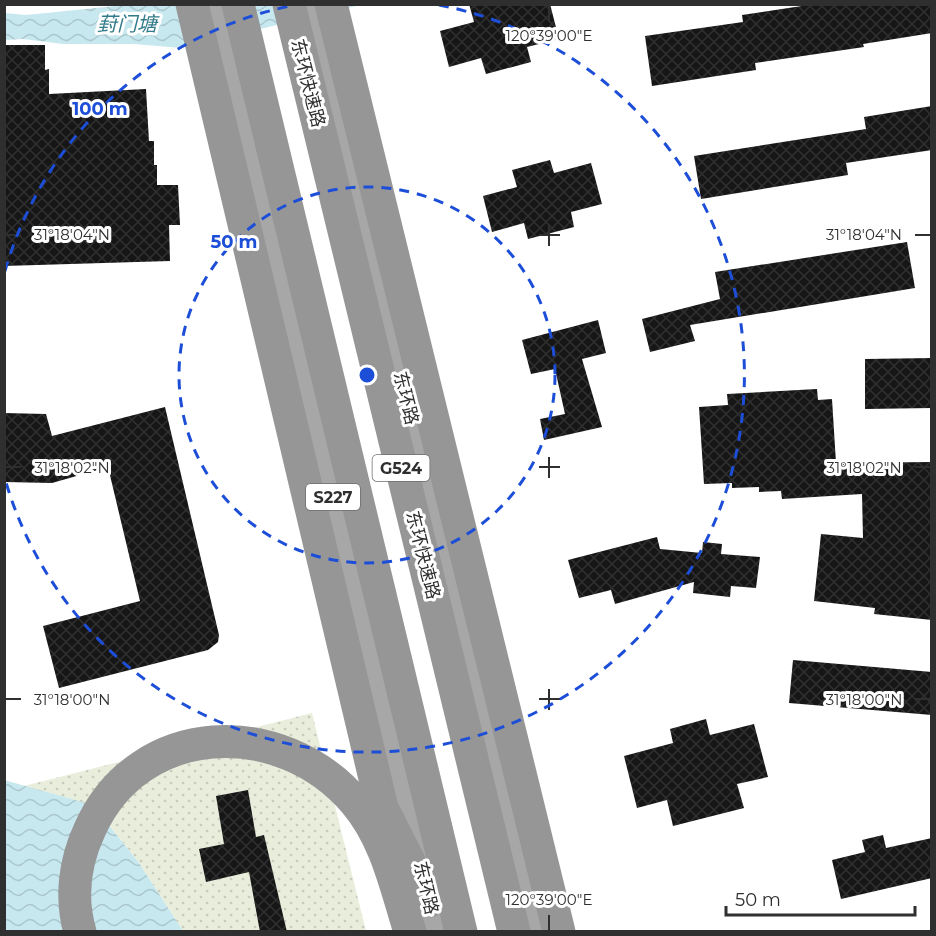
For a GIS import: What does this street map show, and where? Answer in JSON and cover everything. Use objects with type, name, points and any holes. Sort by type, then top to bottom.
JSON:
[{"type":"highway","points":[[192,4],[382,808],[433,916]]},
{"type":"highway","name":"G524","points":[[238,4],[461,932]]},
{"type":"highway","name":"东环快速路","points":[[289,4],[514,932]]},
{"type":"highway","points":[[319,13],[417,352],[559,932]]},
{"type":"highway","points":[[80,932],[75,896],[79,859],[94,819],[108,797],[140,767],[166,753],[222,742],[259,744],[290,754],[315,767],[346,792],[364,813],[378,836],[410,932]]},
{"type":"main road","name":"东环路","points":[[216,4],[433,916]]},
{"type":"main road","name":"东环路","points":[[319,13],[537,932]]},
{"type":"green space","points":[[312,713],[366,931],[183,931],[139,863],[94,806],[24,786]]},
{"type":"water","name":"葑门塘","points":[[135,4],[360,5],[181,48],[134,44],[63,44],[23,39],[5,40],[5,13],[26,15]]},
{"type":"water","points":[[4,780],[93,805],[139,863],[183,931],[5,931]]},
{"type":"building","points":[[469,4],[550,4],[559,39],[527,47],[531,62],[486,74],[481,58],[449,67],[440,31],[474,22]]},
{"type":"building","points":[[815,4],[932,4],[932,33],[863,44],[864,47],[755,63],[756,70],[652,86],[645,36],[743,22],[742,15]]},
{"type":"building","points":[[4,45],[45,45],[45,70],[49,69],[49,94],[146,89],[149,141],[154,141],[157,185],[178,185],[180,225],[169,225],[170,261],[4,266]]},
{"type":"building","points":[[932,106],[932,150],[846,163],[848,175],[701,199],[694,156],[866,129],[864,117]]},
{"type":"building","points":[[550,160],[554,173],[591,163],[602,204],[571,212],[574,227],[528,239],[524,223],[492,232],[483,196],[517,187],[512,170]]},
{"type":"building","points":[[907,242],[915,288],[690,325],[695,341],[650,352],[642,319],[720,299],[715,272]]},
{"type":"building","points":[[598,320],[606,353],[582,359],[602,427],[544,440],[540,419],[565,414],[555,369],[531,374],[522,340]]},
{"type":"building","points":[[932,358],[932,408],[865,409],[865,359]]},
{"type":"building","points":[[817,389],[818,400],[832,399],[836,463],[932,462],[932,620],[874,614],[875,608],[814,601],[821,534],[863,538],[862,494],[782,499],[781,491],[759,492],[759,487],[732,488],[732,483],[704,484],[699,407],[728,405],[727,394]]},
{"type":"building","points":[[165,407],[219,635],[218,642],[208,650],[59,688],[43,626],[140,601],[108,467],[52,483],[4,482],[4,413],[46,414],[52,436]]},
{"type":"building","points":[[657,537],[660,549],[702,553],[703,542],[722,544],[721,554],[760,557],[756,588],[731,586],[730,597],[693,593],[694,582],[615,604],[611,590],[579,598],[568,560]]},
{"type":"building","points":[[793,660],[932,672],[932,715],[789,703]]},
{"type":"building","points":[[706,719],[710,735],[754,724],[768,777],[737,784],[744,808],[673,826],[667,800],[637,808],[624,756],[673,743],[670,729]]},
{"type":"building","points":[[248,790],[256,837],[264,835],[287,932],[260,932],[249,872],[206,882],[199,849],[224,844],[216,796]]},
{"type":"building","points":[[883,835],[886,848],[932,838],[932,878],[841,899],[832,860],[865,852],[862,840]]}]
